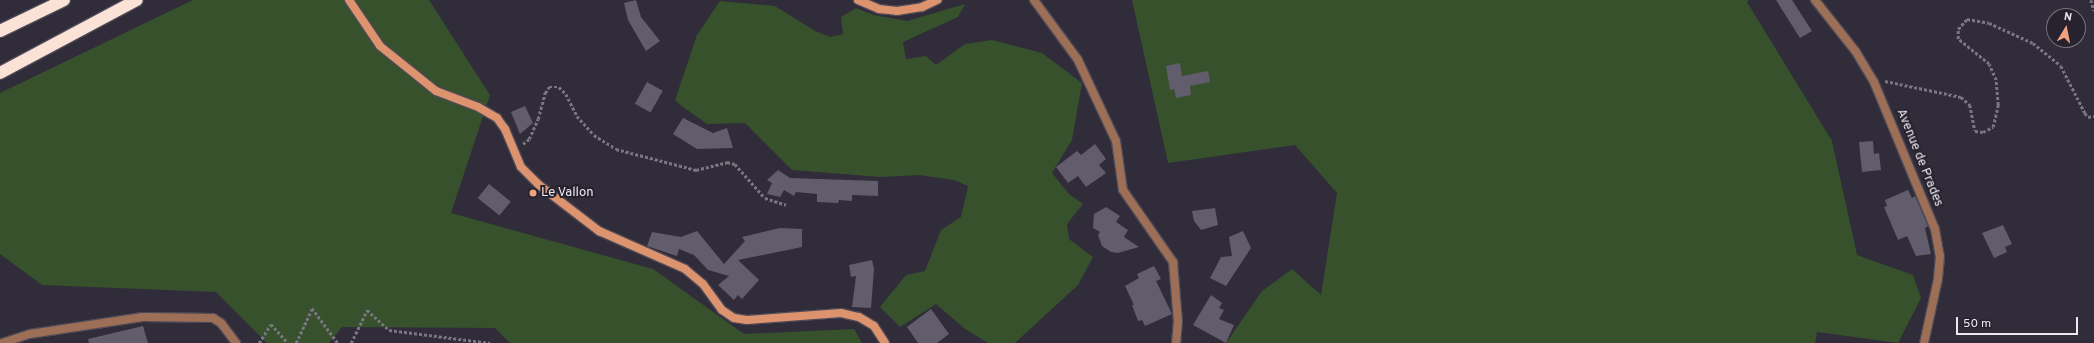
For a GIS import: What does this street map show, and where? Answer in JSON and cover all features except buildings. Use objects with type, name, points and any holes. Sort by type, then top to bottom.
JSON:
[{"type":"highway","points":[[0,31],[64,0]]},
{"type":"highway","points":[[0,73],[137,0]]},
{"type":"street","points":[[349,0],[385,51],[436,91],[478,107],[496,118],[505,129],[513,152],[521,167],[540,185],[599,230],[685,269],[703,284],[722,310],[734,318],[747,320],[841,313],[859,317],[874,326],[885,343]]},
{"type":"street","points":[[858,0],[879,8],[897,11],[922,6],[937,0]]},
{"type":"street","points":[[1034,0],[1078,60],[1116,141],[1123,190],[1173,262],[1178,321],[1176,343]]},
{"type":"street","name":"Avenue de Prades","points":[[1815,0],[1856,52],[1874,82],[1935,229],[1940,256],[1938,279],[1924,343]]},
{"type":"street","points":[[2,343],[30,334],[143,317],[213,318],[221,323],[236,343]]},
{"type":"path","points":[[2091,0],[2094,11]]},
{"type":"path","points":[[1874,82],[1888,80],[1932,93],[1961,97],[1970,105],[1975,131],[1983,132],[1993,127],[1998,105],[1996,80],[1989,64],[1958,39],[1958,29],[1967,19],[1989,23],[2033,43],[2062,66],[2085,113],[2088,116],[2094,116]]},
{"type":"path","points":[[513,152],[529,139],[538,119],[545,93],[550,87],[559,87],[566,94],[577,116],[594,135],[616,149],[696,170],[727,162],[735,164],[765,198],[786,205]]},
{"type":"path","points":[[296,343],[312,308],[338,343]]},
{"type":"path","points":[[351,343],[367,310],[389,330],[490,343]]},
{"type":"path","points":[[259,343],[271,324],[288,343]]},
{"type":"green space","points":[[193,0],[429,0],[490,95],[451,213],[653,269],[744,334],[854,329],[862,343],[510,343],[495,328],[342,327],[329,343],[267,343],[216,292],[42,285],[0,254],[0,93]]},
{"type":"green space","points":[[1132,0],[1749,0],[1747,2],[1832,141],[1857,255],[1913,275],[1921,298],[1898,343],[1817,332],[1815,343],[1226,343],[1262,291],[1292,269],[1321,295],[1337,193],[1295,145],[1168,163]]},
{"type":"green space","points":[[720,1],[775,6],[815,31],[830,37],[843,34],[841,17],[856,8],[874,15],[907,21],[965,4],[958,17],[903,42],[906,59],[926,56],[936,65],[965,44],[992,40],[1042,53],[1082,83],[1072,140],[1052,173],[1069,194],[1083,204],[1067,224],[1069,239],[1093,257],[1078,285],[1015,343],[988,343],[965,329],[936,304],[900,327],[880,307],[906,275],[925,271],[941,230],[961,217],[968,186],[954,180],[919,175],[880,177],[792,170],[745,123],[707,124],[683,107],[675,100],[697,35]]},
{"type":"place","name":"Le Vallon","points":[[533,193]]}]
